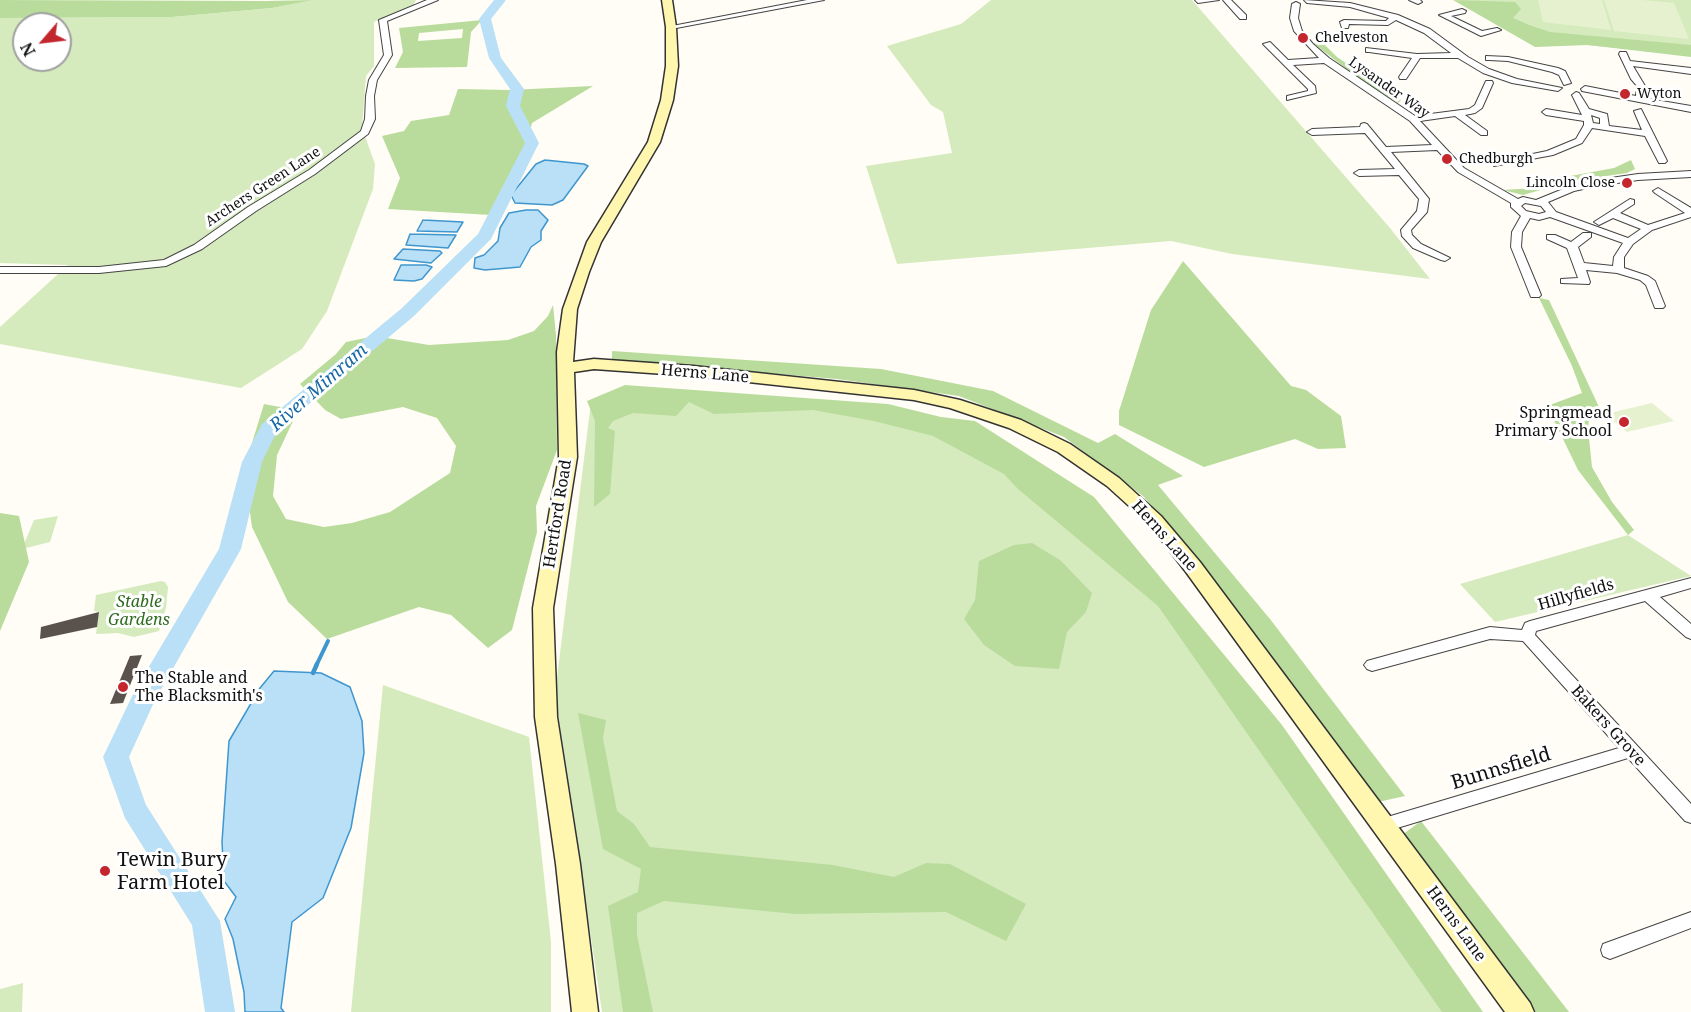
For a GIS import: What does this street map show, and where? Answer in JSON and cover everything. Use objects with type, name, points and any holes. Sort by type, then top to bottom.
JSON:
[{"type":"main road","name":"Hertford Road","points":[[585,1012],[544,690],[543,608],[568,457],[566,373],[570,309],[594,242],[654,142],[667,100],[672,66],[671,27],[667,0]]},
{"type":"main road","points":[[567,333],[594,364]]},
{"type":"main road","name":"Herns Lane","points":[[566,373],[594,364],[693,371],[914,395],[954,404],[1015,424],[1064,448],[1113,482],[1155,520],[1193,567],[1521,1012]]},
{"type":"main road","name":"Herns Lane","points":[[566,373],[614,367]]},
{"type":"street","name":"Archers Green Lane","points":[[0,270],[99,270],[132,267],[166,263],[198,247],[252,209],[312,172],[365,132],[370,119],[369,96],[373,80],[388,56],[383,20],[434,0]]},
{"type":"street","points":[[671,27],[820,0]]},
{"type":"street","points":[[1198,1],[1215,0]]},
{"type":"street","points":[[1227,0],[1242,16],[1254,13]]},
{"type":"street","points":[[1307,0],[1350,5],[1436,29],[1463,25]]},
{"type":"street","name":"Lysander Way","points":[[1307,0],[1303,4],[1292,3],[1299,31],[1310,46],[1326,60],[1413,119],[1442,147],[1461,170],[1516,202]]},
{"type":"street","points":[[1462,11],[1443,15],[1481,34],[1497,30]]},
{"type":"street","points":[[1345,26],[1344,22],[1381,24],[1395,17]]},
{"type":"street","points":[[1436,29],[1460,55],[1495,75],[1529,84],[1558,88],[1567,93],[1581,92],[1640,98],[1691,109]]},
{"type":"street","points":[[1267,44],[1312,88],[1312,93],[1290,98]]},
{"type":"street","points":[[1369,48],[1417,56],[1460,55]]},
{"type":"street","points":[[1623,54],[1641,86],[1640,98]]},
{"type":"street","points":[[1403,76],[1417,56]]},
{"type":"street","points":[[1489,57],[1508,58],[1555,70],[1562,74],[1567,83],[1581,92],[1588,118],[1580,141],[1566,148],[1532,158],[1497,164]]},
{"type":"street","points":[[1286,63],[1326,60]]},
{"type":"street","points":[[1628,63],[1691,71]]},
{"type":"street","points":[[1413,119],[1472,111],[1479,106],[1489,83]]},
{"type":"street","points":[[1558,88],[1558,85],[1567,83]]},
{"type":"street","points":[[1638,111],[1662,160]]},
{"type":"street","points":[[1546,112],[1588,118],[1604,116],[1605,128]]},
{"type":"street","points":[[1458,114],[1484,133]]},
{"type":"street","points":[[1588,118],[1605,128],[1647,133]]},
{"type":"street","points":[[1312,132],[1366,128],[1424,199],[1422,212],[1406,230],[1407,236],[1422,249],[1445,258]]},
{"type":"street","points":[[1385,150],[1442,147]]},
{"type":"street","points":[[1359,173],[1403,172]]},
{"type":"street","points":[[1539,202],[1571,189],[1597,183],[1638,177],[1691,174]]},
{"type":"street","points":[[1658,191],[1691,213]]},
{"type":"street","points":[[1551,214],[1548,206],[1539,202],[1523,200],[1516,202],[1515,205],[1518,210],[1527,215],[1544,217],[1551,214],[1629,242]]},
{"type":"street","points":[[1599,222],[1630,202]]},
{"type":"street","points":[[1618,270],[1619,257],[1629,242],[1648,228],[1691,213]]},
{"type":"street","points":[[1613,214],[1648,228]]},
{"type":"street","points":[[1527,215],[1517,232],[1516,248],[1535,295]]},
{"type":"street","points":[[1572,246],[1587,235]]},
{"type":"street","points":[[1551,237],[1572,246],[1585,282],[1565,281]]},
{"type":"street","points":[[1580,266],[1634,274],[1651,283],[1659,306]]},
{"type":"street","name":"Hillyfields","points":[[1527,636],[1530,627],[1691,583]]},
{"type":"street","points":[[1647,594],[1691,633]]},
{"type":"street","points":[[1372,664],[1490,633],[1527,636]]},
{"type":"street","name":"Bakers Grove","points":[[1527,636],[1691,816]]},
{"type":"street","name":"Bunnsfield","points":[[1384,825],[1630,751]]},
{"type":"street","points":[[1610,950],[1691,920]]},
{"type":"green space","points":[[0,0],[314,0],[272,8],[172,17],[72,18],[72,12],[12,12],[12,18],[0,18]]},
{"type":"green space","points":[[314,0],[416,0],[413,6],[374,22],[374,66],[366,76],[362,128],[375,164],[373,189],[327,311],[302,349],[241,388],[0,344],[0,327],[68,265],[0,263],[0,18],[12,18],[12,72],[72,72],[72,18],[172,17],[272,8]]},
{"type":"green space","points":[[991,0],[1192,0],[1390,228],[1430,279],[1232,254],[1171,241],[897,264],[866,166],[952,153],[943,112],[931,105],[887,46],[961,24]]},
{"type":"green space","points":[[1453,0],[1515,2],[1521,9],[1513,18],[1550,32],[1691,45],[1691,57],[1588,45],[1535,47]]},
{"type":"green space","points":[[1460,0],[1691,0],[1691,55],[1532,40]]},
{"type":"green space","points":[[1538,0],[1602,0],[1611,30],[1543,22]]},
{"type":"green space","points":[[1604,0],[1674,3],[1689,39],[1614,31]]},
{"type":"green space","points":[[482,20],[471,32],[467,67],[395,68],[403,52],[399,28]],"holes":[[[463,29],[462,38],[418,41],[419,33]]]},
{"type":"green space","points":[[1313,43],[1324,44],[1337,57],[1401,100],[1398,103],[1357,77]]},
{"type":"green space","points":[[593,86],[532,123],[525,153],[491,215],[388,209],[400,178],[382,136],[404,131],[411,121],[449,115],[458,89],[510,90]]},
{"type":"green space","points":[[1631,160],[1635,169],[1627,173],[1572,181],[1523,195],[1503,190],[1534,188],[1565,177],[1614,168]]},
{"type":"green space","points":[[1183,261],[1291,386],[1306,390],[1341,416],[1346,448],[1318,449],[1295,439],[1204,467],[1119,425],[1119,411],[1151,310]]},
{"type":"green space","points":[[1539,298],[1549,300],[1599,407],[1590,410],[1588,429],[1592,467],[1612,502],[1634,530],[1628,535],[1578,470],[1547,406],[1582,393],[1572,366]]},
{"type":"green space","points":[[553,305],[556,335],[557,450],[536,506],[537,532],[512,630],[488,648],[451,615],[419,607],[327,639],[288,602],[252,527],[244,469],[264,404],[280,407],[294,419],[277,455],[273,496],[286,519],[324,527],[352,523],[390,512],[450,473],[456,446],[437,418],[403,407],[341,419],[325,410],[300,384],[336,354],[346,342],[375,336],[429,345],[508,340],[534,331],[548,316]]},
{"type":"green space","points":[[612,351],[881,369],[993,391],[1098,443],[1115,434],[1183,476],[1158,485],[1270,619],[1405,796],[1378,802],[1253,634],[1143,496],[1064,437],[959,396],[837,379],[612,360]]},
{"type":"green space","points":[[625,385],[888,404],[941,417],[975,421],[1094,497],[1282,725],[1483,1012],[1442,1012],[1158,606],[1018,489],[1004,474],[933,436],[874,421],[813,410],[714,414],[689,402],[676,416],[633,413],[613,421],[608,428],[615,431],[610,494],[594,507],[595,421],[587,401]]},
{"type":"green space","points":[[716,392],[903,409],[1010,461],[1137,561],[1454,1012],[602,1012],[555,694],[591,402]]},
{"type":"green space","points":[[1652,403],[1674,421],[1627,432],[1605,414]]},
{"type":"green space","points":[[0,513],[19,516],[29,562],[0,631]]},
{"type":"green space","points":[[58,516],[50,542],[22,549],[34,520]]},
{"type":"green space","points":[[1628,535],[1691,576],[1495,622],[1460,584]]},
{"type":"green space","points":[[1032,543],[1060,560],[1092,593],[1086,612],[1067,632],[1059,669],[1015,666],[984,645],[964,619],[975,600],[979,561],[1014,545]]},
{"type":"green space","name":"Stable Gardens","points":[[165,582],[168,587],[166,608],[159,631],[134,637],[118,633],[96,634],[99,612],[94,611],[96,595]]},
{"type":"green space","points":[[383,685],[529,737],[551,942],[551,1012],[351,1012]]},
{"type":"green space","points":[[578,713],[606,720],[603,738],[617,811],[634,824],[650,847],[833,865],[894,877],[926,863],[950,864],[1026,904],[1006,941],[946,912],[795,914],[664,901],[637,913],[637,935],[653,1012],[623,1012],[608,906],[638,892],[641,869],[603,849]]},
{"type":"green space","points":[[1421,821],[1569,1012],[1536,1012],[1402,835]]},
{"type":"green space","points":[[23,983],[22,1012],[0,1012],[0,989]]},
{"type":"water","points":[[545,160],[588,166],[563,200],[552,205],[515,203],[511,195],[536,164]]},
{"type":"water","points":[[538,210],[548,220],[541,231],[541,240],[531,247],[520,267],[485,270],[474,268],[475,258],[484,255],[498,241],[500,228],[509,213]]},
{"type":"water","points":[[423,220],[463,222],[457,232],[417,231]]},
{"type":"water","points":[[410,234],[456,235],[448,248],[406,245]]},
{"type":"water","points":[[403,249],[442,253],[431,263],[394,259]]},
{"type":"water","points":[[401,265],[432,267],[422,279],[394,280]]},
{"type":"water","points":[[274,671],[321,673],[350,687],[362,721],[364,753],[351,828],[323,898],[292,922],[281,1008],[284,1012],[245,1012],[244,992],[233,939],[225,919],[236,897],[224,881],[222,842],[229,741],[260,688]]},
{"type":"building","points":[[99,612],[97,627],[40,639],[41,627]]},
{"type":"building","name":"The Stable and The Blacksmith's","points":[[142,655],[123,703],[110,704],[130,656]]},
{"type":"waterway","name":"River Mimram","points":[[220,1012],[206,921],[134,810],[116,757],[144,697],[230,549],[252,462],[269,428],[408,312],[485,236],[532,143],[513,106],[517,89],[495,58],[485,19],[500,0]]},
{"type":"waterway","points":[[316,666],[328,641]]},
{"type":"waterway","points":[[313,673],[317,664]]},
{"type":"place","name":"Chelveston","points":[[1303,38]]},
{"type":"place","name":"Wyton","points":[[1625,94]]},
{"type":"place","name":"Chedburgh","points":[[1447,159]]},
{"type":"place","name":"Lincoln Close","points":[[1627,183]]},
{"type":"place","name":"Springmead Primary School","points":[[1624,422]]},
{"type":"place","name":"The Stable and The Blacksmith's","points":[[123,687]]},
{"type":"place","name":"Tewin Bury Farm Hotel","points":[[105,871]]}]
